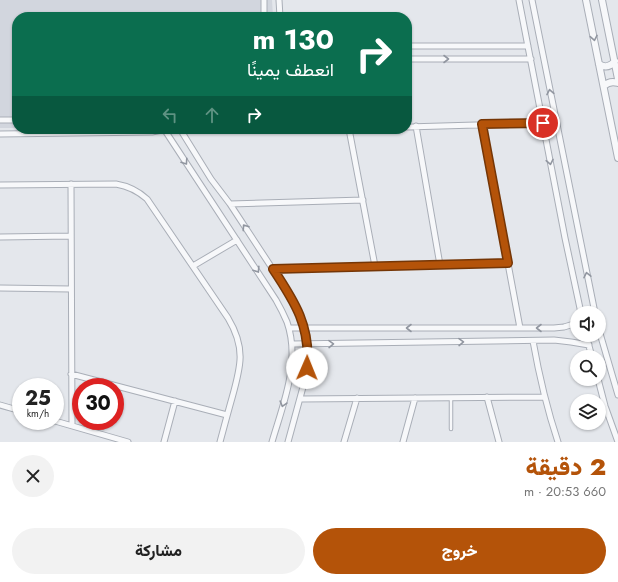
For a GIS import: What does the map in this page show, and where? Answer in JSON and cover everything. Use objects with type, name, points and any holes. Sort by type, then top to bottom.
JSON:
[{"type":"street","points":[[264,0],[264,12]]},
{"type":"street","points":[[279,0],[280,12]]},
{"type":"street","points":[[519,0],[580,306]]},
{"type":"street","points":[[532,0],[594,306]]},
{"type":"street","points":[[586,0],[618,158]]},
{"type":"street","points":[[602,0],[618,79]]},
{"type":"street","points":[[412,46],[528,46]]},
{"type":"street","points":[[412,59],[531,59]]},
{"type":"street","points":[[599,64],[602,66],[609,66],[615,61]]},
{"type":"street","points":[[604,86],[609,82],[618,83]]},
{"type":"street","points":[[0,120],[12,120]]},
{"type":"street","points":[[412,126],[543,123]]},
{"type":"street","points":[[482,124],[520,328]]},
{"type":"street","points":[[416,126],[440,265]]},
{"type":"street","points":[[0,134],[12,134]]},
{"type":"street","points":[[168,134],[276,300],[289,328],[292,344],[291,375],[272,442]]},
{"type":"street","points":[[183,134],[211,179],[230,204],[289,294],[298,310],[305,328],[308,360],[306,376],[288,442]]},
{"type":"street","points":[[350,134],[375,266]]},
{"type":"street","points":[[64,423],[72,425],[71,184]]},
{"type":"street","points":[[0,185],[116,184],[124,185],[140,192],[147,199],[235,330],[239,344],[241,361],[240,372],[220,442]]},
{"type":"street","points":[[230,204],[363,200]]},
{"type":"street","points":[[0,237],[71,236]]},
{"type":"street","points":[[193,266],[237,240]]},
{"type":"street","points":[[273,269],[508,263]]},
{"type":"street","points":[[0,288],[71,289]]},
{"type":"street","points":[[289,328],[554,328],[570,325]]},
{"type":"street","points":[[532,341],[544,397],[558,442]]},
{"type":"street","points":[[292,344],[563,341],[589,345]]},
{"type":"street","points":[[588,342],[590,350]]},
{"type":"street","points":[[603,342],[618,395]]},
{"type":"street","points":[[71,374],[227,415]]},
{"type":"street","points":[[600,386],[605,406],[618,442]]},
{"type":"street","points":[[487,397],[499,442]]},
{"type":"street","points":[[300,399],[544,397]]},
{"type":"street","points":[[344,442],[357,398]]},
{"type":"street","points":[[403,442],[415,398]]},
{"type":"street","points":[[164,442],[175,401]]},
{"type":"street","points":[[0,405],[12,408]]},
{"type":"street","points":[[88,430],[128,442]]},
{"type":"lane","points":[[451,398],[451,429]]},
{"type":"shaded area","points":[[0,0],[272,0],[273,12],[12,12],[12,128],[0,128]]},
{"type":"route","points":[[307,368],[308,360],[305,328],[298,310],[273,269],[508,263],[482,124],[543,123]]}]
